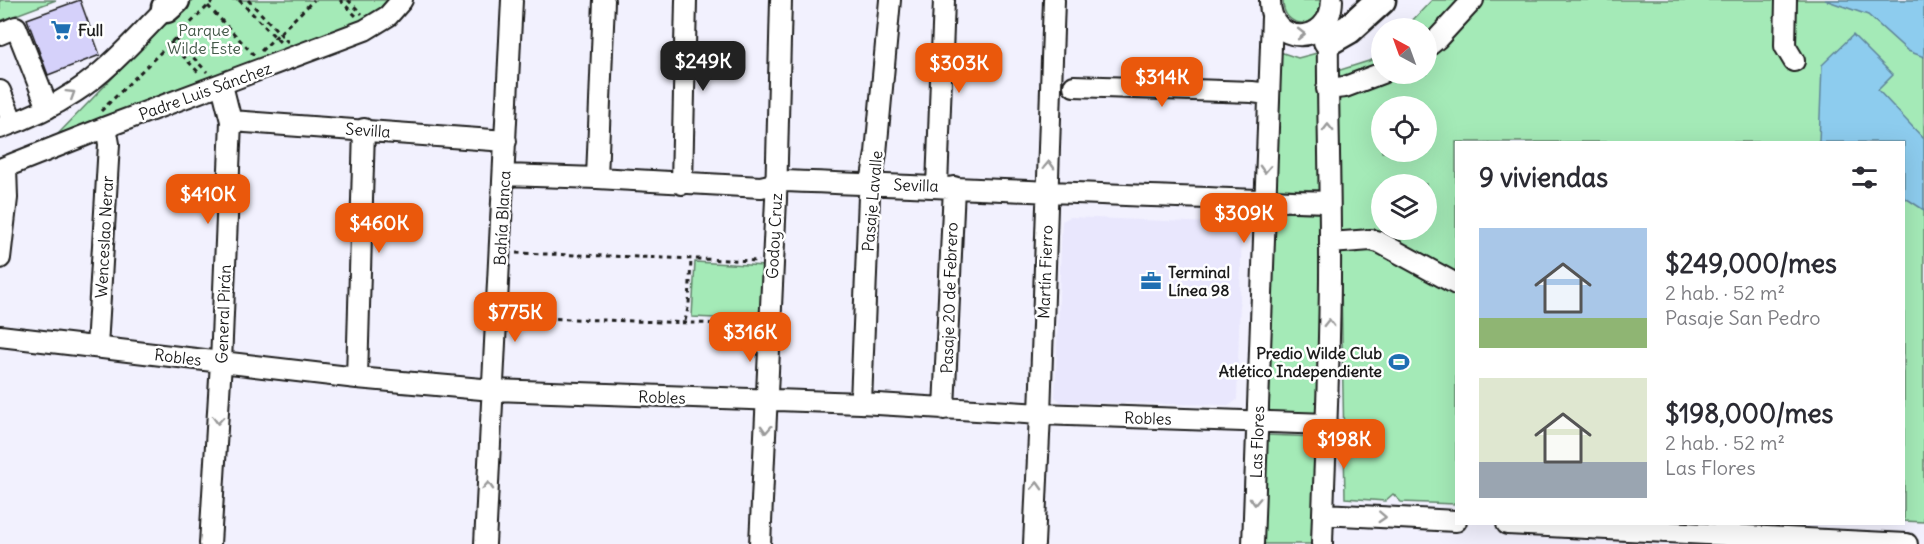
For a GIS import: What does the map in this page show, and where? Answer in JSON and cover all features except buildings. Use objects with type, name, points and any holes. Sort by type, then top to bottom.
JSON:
[{"type":"highway","points":[[1329,20],[1348,29],[1381,0]]},
{"type":"street","name":"Padre Luis Sánchez","points":[[3,168],[103,119],[365,30],[388,16],[402,0]]},
{"type":"street","name":"Bahía Blanca","points":[[485,544],[512,0]]},
{"type":"street","points":[[597,178],[604,0]]},
{"type":"street","points":[[682,183],[686,0]]},
{"type":"street","name":"Godoy Cruz","points":[[760,544],[768,401],[781,0]]},
{"type":"street","name":"Pasaje Lavalle","points":[[861,403],[871,184],[890,0]]},
{"type":"street","name":"Pasaje 20 de Febrero","points":[[944,0],[946,186],[944,409]]},
{"type":"street","name":"Martín Fierro","points":[[1034,544],[1054,0]]},
{"type":"street","points":[[1437,39],[1473,0]]},
{"type":"street","points":[[1786,0],[1785,46],[1794,61]]},
{"type":"street","points":[[1,96],[7,126],[48,108],[75,92],[99,73],[170,4]]},
{"type":"street","points":[[1271,8],[1283,31],[1300,35],[1318,31],[1329,20]]},
{"type":"street","name":"Las Flores","points":[[1253,544],[1271,8]]},
{"type":"street","points":[[1322,544],[1327,424],[1330,243],[1327,89],[1329,20]]},
{"type":"street","points":[[0,34],[16,27],[48,108]]},
{"type":"street","points":[[1327,89],[1346,87],[1371,77]]},
{"type":"street","name":"General Pirán","points":[[210,544],[221,362],[231,121],[215,80]]},
{"type":"street","points":[[1074,86],[1268,94]]},
{"type":"street","name":"Wenceslao Nerar","points":[[98,347],[109,144],[103,119]]},
{"type":"street","name":"Sevilla","points":[[231,121],[506,141]]},
{"type":"street","points":[[357,378],[364,129]]},
{"type":"street","points":[[0,258],[7,198],[3,168]]},
{"type":"street","name":"Sevilla","points":[[504,175],[761,187],[786,180],[946,186],[1048,193],[1329,202]]},
{"type":"street","points":[[1330,243],[1360,240],[1378,242],[1455,283]]},
{"type":"street","name":"Robles","points":[[0,336],[357,378],[493,390],[861,403],[1040,414],[1327,424]]},
{"type":"street","points":[[1323,514],[1455,521]]},
{"type":"street","points":[[1528,525],[1907,544]]},
{"type":"path","points":[[103,119],[170,42],[214,0]]},
{"type":"path","points":[[239,0],[284,45]]},
{"type":"path","points":[[248,0],[289,43]]},
{"type":"path","points":[[208,6],[255,56],[314,0]]},
{"type":"path","points":[[340,0],[357,17]]},
{"type":"path","points":[[348,0],[363,15]]},
{"type":"path","points":[[175,38],[215,80]]},
{"type":"path","points":[[170,42],[202,77]]},
{"type":"path","points":[[500,253],[772,262]]},
{"type":"path","points":[[685,321],[689,304],[691,259]]},
{"type":"path","points":[[498,316],[770,325]]},
{"type":"shaded area","name":"Terminal Línea 98","points":[[1070,217],[1237,224],[1242,231],[1237,400],[1230,405],[1061,402],[1055,397],[1062,221]]},
{"type":"green space","points":[[0,0],[56,0],[0,21]]},
{"type":"green space","name":"Parque Wilde Este","points":[[188,0],[395,0],[387,8],[340,32],[58,134]]},
{"type":"green space","points":[[1283,0],[1320,0],[1319,10],[1309,21],[1295,22],[1284,10]]},
{"type":"green space","name":"Predio Wilde Club Atlético Independiente","points":[[1432,0],[1924,0],[1924,522],[1905,521],[1905,141],[1455,141],[1455,504],[1401,502],[1393,494],[1385,501],[1345,498],[1337,71],[1371,60],[1371,84],[1437,84],[1437,18],[1415,18]]},
{"type":"green space","points":[[1277,51],[1298,58],[1317,53],[1322,190],[1273,189]]},
{"type":"green space","points":[[1274,212],[1325,213],[1321,414],[1269,413]]},
{"type":"green space","points":[[695,262],[765,266],[762,320],[692,317]]},
{"type":"green space","points":[[1266,435],[1317,437],[1314,544],[1263,544]]},
{"type":"water","points":[[1825,0],[1924,0],[1924,57],[1908,51],[1868,15]]},
{"type":"water","points":[[1853,35],[1893,75],[1878,90],[1924,139],[1924,210],[1905,198],[1905,141],[1819,141],[1822,65]]},
{"type":"place","name":"Full","points":[[61,30]]},
{"type":"place","name":"Terminal Línea 98","points":[[1151,281]]},
{"type":"place","name":"Predio Wilde Club Atlético Independiente","points":[[1399,362]]}]
